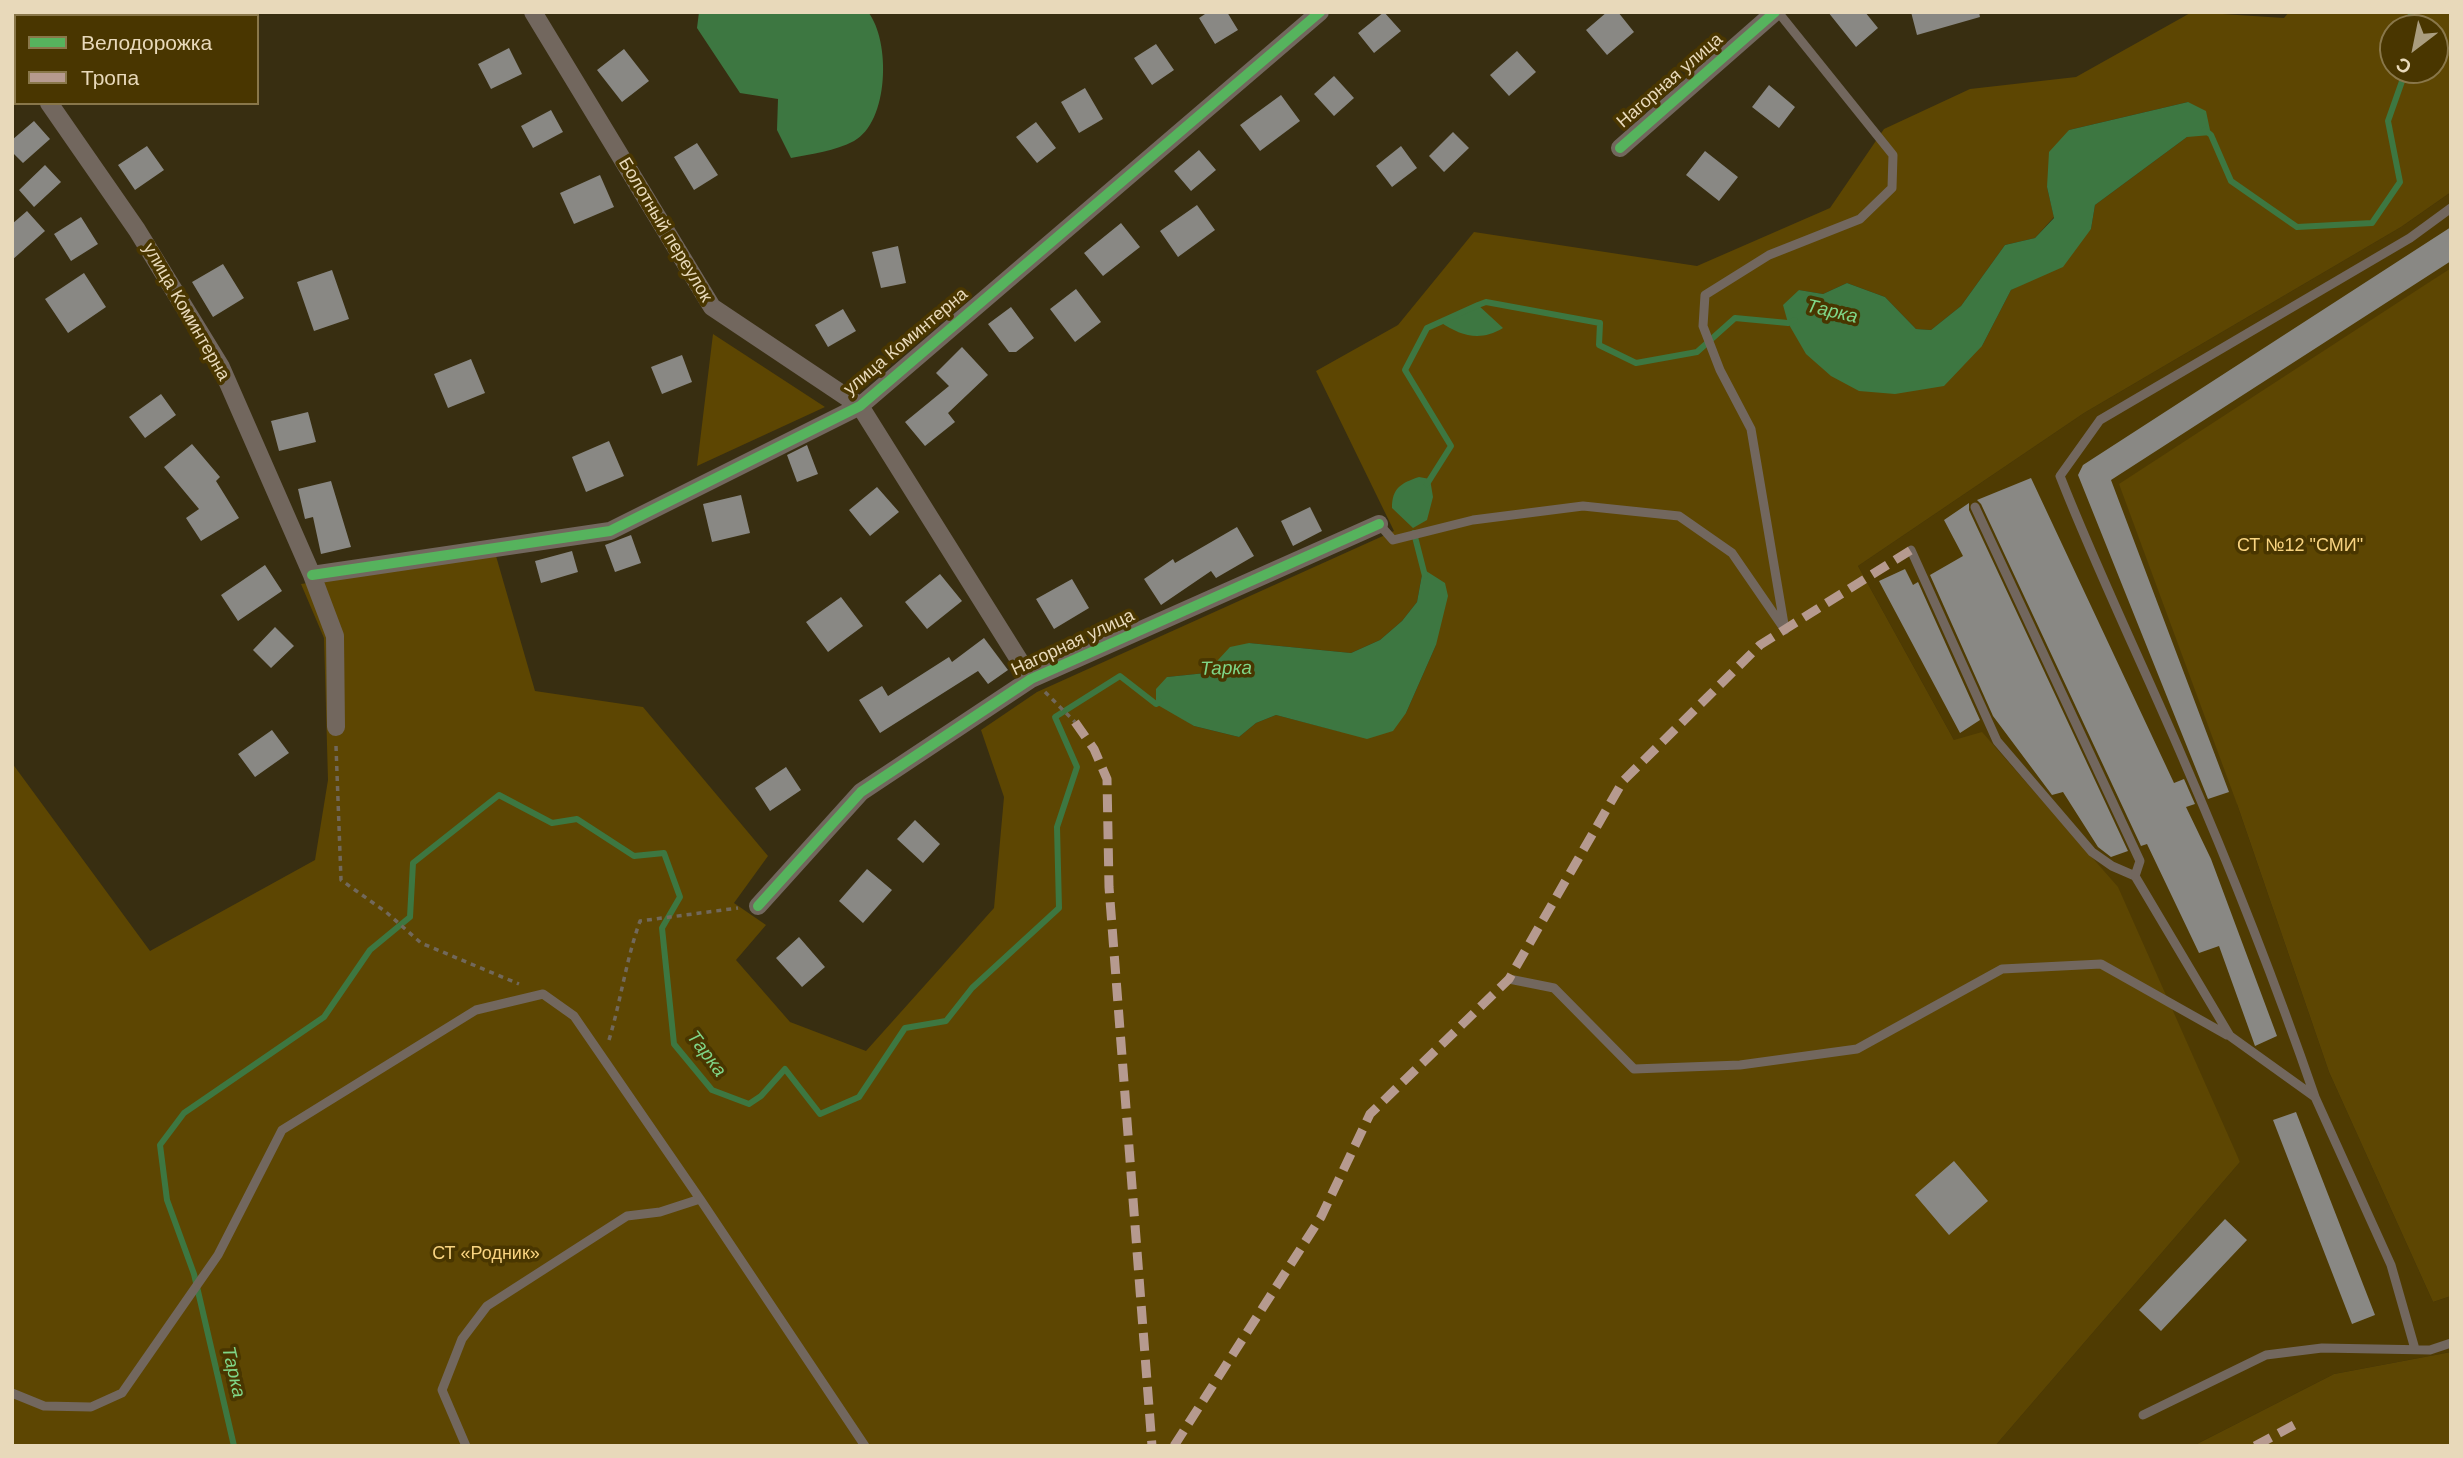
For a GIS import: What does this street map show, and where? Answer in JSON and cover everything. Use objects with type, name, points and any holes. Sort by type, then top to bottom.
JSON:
[{"type":"street","name":"Болотный переулок","points":[[533,12],[712,307],[860,406],[1031,679]]},
{"type":"street","name":"улица Коминтерна","points":[[312,575],[610,531],[860,406],[1320,12]]},
{"type":"street","name":"Нагорная улица","points":[[1620,148],[1777,12]]},
{"type":"street","name":"улица Коминтерна","points":[[50,105],[137,230],[221,367],[312,575],[335,636],[336,727]]},
{"type":"street","name":"Нагорная улица","points":[[758,906],[861,792],[1031,679],[1379,524]]},
{"type":"lane","points":[[1379,524],[1394,540],[1473,520],[1583,506],[1679,516],[1732,553],[1785,629],[1751,429],[1720,370],[1703,326],[1705,295],[1769,255],[1860,219],[1892,188],[1893,155],[1777,12]]},
{"type":"lane","points":[[2415,1349],[2391,1265],[2315,1097],[2284,1006],[2182,755],[2098,573],[2060,476],[2100,420],[2410,238],[2451,208]]},
{"type":"lane","points":[[1975,507],[2140,862],[2135,876]]},
{"type":"lane","points":[[1911,550],[1997,741],[2092,852],[2112,866],[2135,876],[2230,1036]]},
{"type":"lane","points":[[1509,979],[1554,988],[1634,1069],[1740,1065],[1857,1049],[2002,969],[2101,964],[2230,1036],[2315,1097]]},
{"type":"lane","points":[[12,1393],[44,1406],[91,1407],[122,1393],[218,1255],[282,1130],[476,1010],[543,994],[574,1016],[865,1446]]},
{"type":"lane","points":[[466,1446],[442,1390],[462,1339],[487,1306],[626,1216],[660,1212],[700,1199]]},
{"type":"lane","points":[[2143,1415],[2266,1355],[2322,1348],[2430,1350],[2451,1343]]},
{"type":"path","points":[[1051,697],[1075,722]]},
{"type":"path","points":[[336,727],[341,880],[386,912],[421,943],[543,994]]},
{"type":"path","points":[[603,1058],[621,1000],[627,958],[640,921],[758,906]]},
{"type":"shaded area","points":[[2451,192],[2451,268],[2422,288],[2237,804],[2329,1072],[2433,1302],[2451,1296],[2451,1352],[2334,1374],[2193,1446],[1995,1446],[2240,1162],[1954,740],[1858,566],[2084,413],[2401,227]]},
{"type":"green space","name":"СТ «Родник»","points":[[2192,12],[2284,18],[2289,12],[2451,12],[2451,192],[2401,227],[2084,413],[1858,566],[1954,740],[1982,732],[2118,887],[2240,1162],[1995,1446],[12,1446],[12,763],[150,951],[315,860],[328,780],[324,638],[301,584],[496,556],[535,691],[643,707],[768,856],[734,903],[766,925],[736,960],[790,1022],[866,1051],[994,908],[1004,797],[981,730],[1037,692],[1394,531],[1316,371],[1398,325],[1474,232],[1697,266],[1830,208],[1884,129],[1970,89],[2076,77]],"holes":[[[2188,102],[2187,137],[2095,205],[2091,229],[2034,278],[2011,290],[1982,346],[1788,323],[1799,290],[1823,294],[1847,283],[1885,297],[1916,329],[1931,330],[1961,306],[2005,245],[2035,238],[2054,217],[2047,187],[2069,130]],[[1423,569],[1436,645],[1406,713],[1342,732],[1276,715],[1256,723],[1239,737],[1194,726],[1179,716],[1167,677],[1206,673],[1249,643],[1351,653],[1380,640],[1402,621],[1417,602]]]},
{"type":"green space","name":"СТ №12 \"СМИ\"","points":[[2451,268],[2451,1296],[2433,1302],[2329,1072],[2237,804],[2119,484]]},
{"type":"green space","points":[[713,334],[825,407],[697,466]]},
{"type":"green space","points":[[2451,1352],[2451,1446],[2193,1446],[2334,1374]]},
{"type":"water","points":[[699,12],[868,12],[880,42],[883,80],[874,117],[866,131],[854,141],[839,147],[791,158],[777,130],[778,99],[740,93],[697,28]]},
{"type":"water","points":[[2188,102],[2206,111],[2211,135],[2187,137],[2095,205],[2091,229],[2063,267],[2011,290],[1982,346],[1944,386],[1895,394],[1859,391],[1831,376],[1806,354],[1788,323],[1783,305],[1799,290],[1823,294],[1847,283],[1885,297],[1916,329],[1931,330],[1961,306],[2005,245],[2035,238],[2054,218],[2047,187],[2049,152],[2069,130]]},
{"type":"water","points":[[1478,305],[1503,328],[1486,335],[1471,336],[1440,322]]},
{"type":"water","points":[[1419,477],[1430,479],[1433,497],[1427,520],[1413,528],[1392,508],[1392,501],[1399,487]]},
{"type":"water","points":[[1423,569],[1445,583],[1448,596],[1436,645],[1406,713],[1393,731],[1367,739],[1276,715],[1256,723],[1239,737],[1194,726],[1156,704],[1156,689],[1167,677],[1206,673],[1230,647],[1249,643],[1351,653],[1380,640],[1402,621],[1417,602]]},
{"type":"building","points":[[1208,12],[1227,12],[1238,30],[1215,44],[1199,18]]},
{"type":"building","points":[[1384,12],[1401,31],[1374,53],[1358,33]]},
{"type":"building","points":[[1607,12],[1618,12],[1634,32],[1607,55],[1586,30]]},
{"type":"building","points":[[1828,12],[1865,12],[1878,28],[1856,47]]},
{"type":"building","points":[[1911,12],[1979,12],[1980,17],[1917,35]]},
{"type":"building","points":[[1156,44],[1174,70],[1152,85],[1134,58]]},
{"type":"building","points":[[509,48],[522,74],[491,89],[478,64]]},
{"type":"building","points":[[624,49],[649,81],[622,102],[597,70]]},
{"type":"building","points":[[1517,51],[1536,72],[1509,96],[1490,75]]},
{"type":"building","points":[[1334,76],[1354,98],[1334,116],[1314,94]]},
{"type":"building","points":[[1769,85],[1795,107],[1779,128],[1752,107]]},
{"type":"building","points":[[1085,88],[1103,119],[1079,133],[1061,102]]},
{"type":"building","points":[[1281,95],[1300,121],[1260,151],[1240,125]]},
{"type":"building","points":[[551,110],[563,132],[533,148],[521,126]]},
{"type":"building","points":[[34,121],[50,139],[23,163],[12,152],[12,140]]},
{"type":"building","points":[[1036,122],[1056,148],[1037,163],[1016,137]]},
{"type":"building","points":[[1453,132],[1469,148],[1444,172],[1429,156]]},
{"type":"building","points":[[697,143],[718,175],[694,190],[674,157]]},
{"type":"building","points":[[147,146],[164,170],[135,190],[118,165]]},
{"type":"building","points":[[1401,146],[1417,168],[1392,187],[1376,166]]},
{"type":"building","points":[[1199,150],[1216,170],[1191,191],[1174,171]]},
{"type":"building","points":[[1705,151],[1738,177],[1719,201],[1686,175]]},
{"type":"building","points":[[45,165],[61,182],[34,207],[19,190]]},
{"type":"building","points":[[600,175],[614,207],[574,224],[560,193]]},
{"type":"building","points":[[1197,205],[1215,230],[1178,257],[1160,231]]},
{"type":"building","points":[[27,211],[45,231],[12,260],[12,224]]},
{"type":"building","points":[[81,217],[98,244],[71,261],[54,234]]},
{"type":"building","points":[[1121,223],[1140,247],[1103,276],[1084,253]]},
{"type":"building","points":[[2451,227],[2451,261],[2111,480],[2229,792],[2208,799],[2078,475],[2083,465]]},
{"type":"building","points":[[898,246],[906,283],[881,288],[872,252]]},
{"type":"building","points":[[223,264],[244,298],[213,317],[192,282]]},
{"type":"building","points":[[332,270],[349,319],[314,331],[297,282]]},
{"type":"building","points":[[84,273],[106,307],[68,333],[45,299]]},
{"type":"building","points":[[1076,289],[1101,322],[1075,342],[1050,309]]},
{"type":"building","points":[[1011,307],[1034,338],[1016,352],[1009,352],[988,324]]},
{"type":"building","points":[[843,309],[856,331],[828,347],[815,325]]},
{"type":"building","points":[[962,347],[988,375],[948,413],[955,422],[925,446],[905,422],[949,386],[936,373]]},
{"type":"building","points":[[682,355],[692,382],[662,394],[651,367]]},
{"type":"building","points":[[471,359],[485,393],[448,408],[434,374]]},
{"type":"building","points":[[161,394],[176,415],[145,438],[129,417]]},
{"type":"building","points":[[308,412],[316,442],[279,451],[271,421]]},
{"type":"building","points":[[609,441],[624,476],[586,492],[572,457]]},
{"type":"building","points":[[192,444],[220,477],[216,481],[239,518],[201,541],[186,518],[199,509],[164,467]]},
{"type":"building","points":[[807,445],[818,474],[797,482],[787,455]]},
{"type":"building","points":[[2031,478],[2174,783],[2184,779],[2195,804],[2186,807],[2211,859],[2277,1036],[2255,1046],[2219,946],[2199,953],[2147,844],[2141,846],[1977,500]]},
{"type":"building","points":[[331,481],[351,547],[321,554],[313,517],[305,519],[298,489]]},
{"type":"building","points":[[877,487],[899,512],[870,536],[849,510]]},
{"type":"building","points":[[741,495],[750,533],[712,542],[703,504]]},
{"type":"building","points":[[1969,503],[1969,510],[2128,851],[2111,857],[2098,847],[2063,792],[2052,795],[1993,716],[1930,575],[1963,556],[1944,520]]},
{"type":"building","points":[[1310,507],[1322,531],[1293,546],[1281,521]]},
{"type":"building","points":[[1237,527],[1254,556],[1216,578],[1211,571],[1161,605],[1144,579],[1173,559],[1175,563]]},
{"type":"building","points":[[631,535],[641,563],[615,572],[605,545]]},
{"type":"building","points":[[572,551],[578,572],[541,583],[535,561]]},
{"type":"building","points":[[265,565],[282,591],[238,621],[221,595]]},
{"type":"building","points":[[1905,569],[1913,585],[1918,582],[1980,720],[1960,733],[1879,581]]},
{"type":"building","points":[[940,574],[962,601],[927,629],[905,602]]},
{"type":"building","points":[[1072,579],[1089,608],[1054,629],[1036,599]]},
{"type":"building","points":[[841,597],[863,626],[828,652],[806,622]]},
{"type":"building","points":[[275,627],[294,646],[271,668],[253,650]]},
{"type":"building","points":[[984,638],[1008,670],[988,684],[978,671],[880,733],[859,700],[882,686],[888,696],[949,657],[952,662]]},
{"type":"building","points":[[272,730],[289,753],[255,777],[238,754]]},
{"type":"building","points":[[786,767],[801,790],[770,811],[755,788]]},
{"type":"building","points":[[915,820],[940,844],[923,863],[897,839]]},
{"type":"building","points":[[867,869],[892,890],[863,923],[839,901]]},
{"type":"building","points":[[799,937],[825,967],[802,987],[776,958]]},
{"type":"building","points":[[2296,1112],[2375,1315],[2352,1324],[2273,1120]]},
{"type":"building","points":[[1954,1161],[1988,1201],[1949,1235],[1915,1195]]},
{"type":"building","points":[[2225,1219],[2247,1240],[2161,1331],[2139,1310]]},
{"type":"waterway","name":"Тарка","points":[[2205,130],[2211,135],[2231,181],[2297,227],[2372,223],[2400,182],[2388,121],[2401,84]]},
{"type":"waterway","name":"Тарка","points":[[1427,484],[1451,446],[1405,370],[1427,328],[1478,305],[1486,302],[1600,323],[1599,345],[1636,363],[1697,352],[1735,318],[1788,323],[1795,320]]},
{"type":"waterway","name":"Тарка","points":[[1414,533],[1425,576]]},
{"type":"waterway","name":"Тарка","points":[[234,1446],[194,1274],[167,1200],[160,1145],[184,1113],[324,1017],[370,950],[410,917],[413,863],[499,795],[552,823],[577,819],[634,856],[664,853],[680,897],[662,928],[674,1044],[712,1090],[749,1104],[761,1096],[785,1069],[820,1114],[859,1097],[905,1028],[946,1021],[972,988],[1059,908],[1057,827],[1077,767],[1055,717],[1120,676],[1156,704],[1160,702]]},
{"type":"marked path","points":[[1174,1446],[1321,1217],[1370,1114],[1509,979],[1623,781],[1760,645],[1911,550]]},
{"type":"marked path","points":[[1075,722],[1094,749],[1107,779],[1109,887],[1152,1446]]},
{"type":"marked path","points":[[2255,1446],[2294,1425]]},
{"type":"cycle path","points":[[312,575],[610,531],[860,406],[1320,12]]},
{"type":"cycle path","points":[[1620,148],[1775,12]]},
{"type":"cycle path","points":[[758,906],[861,792],[1031,679],[1379,524]]}]
